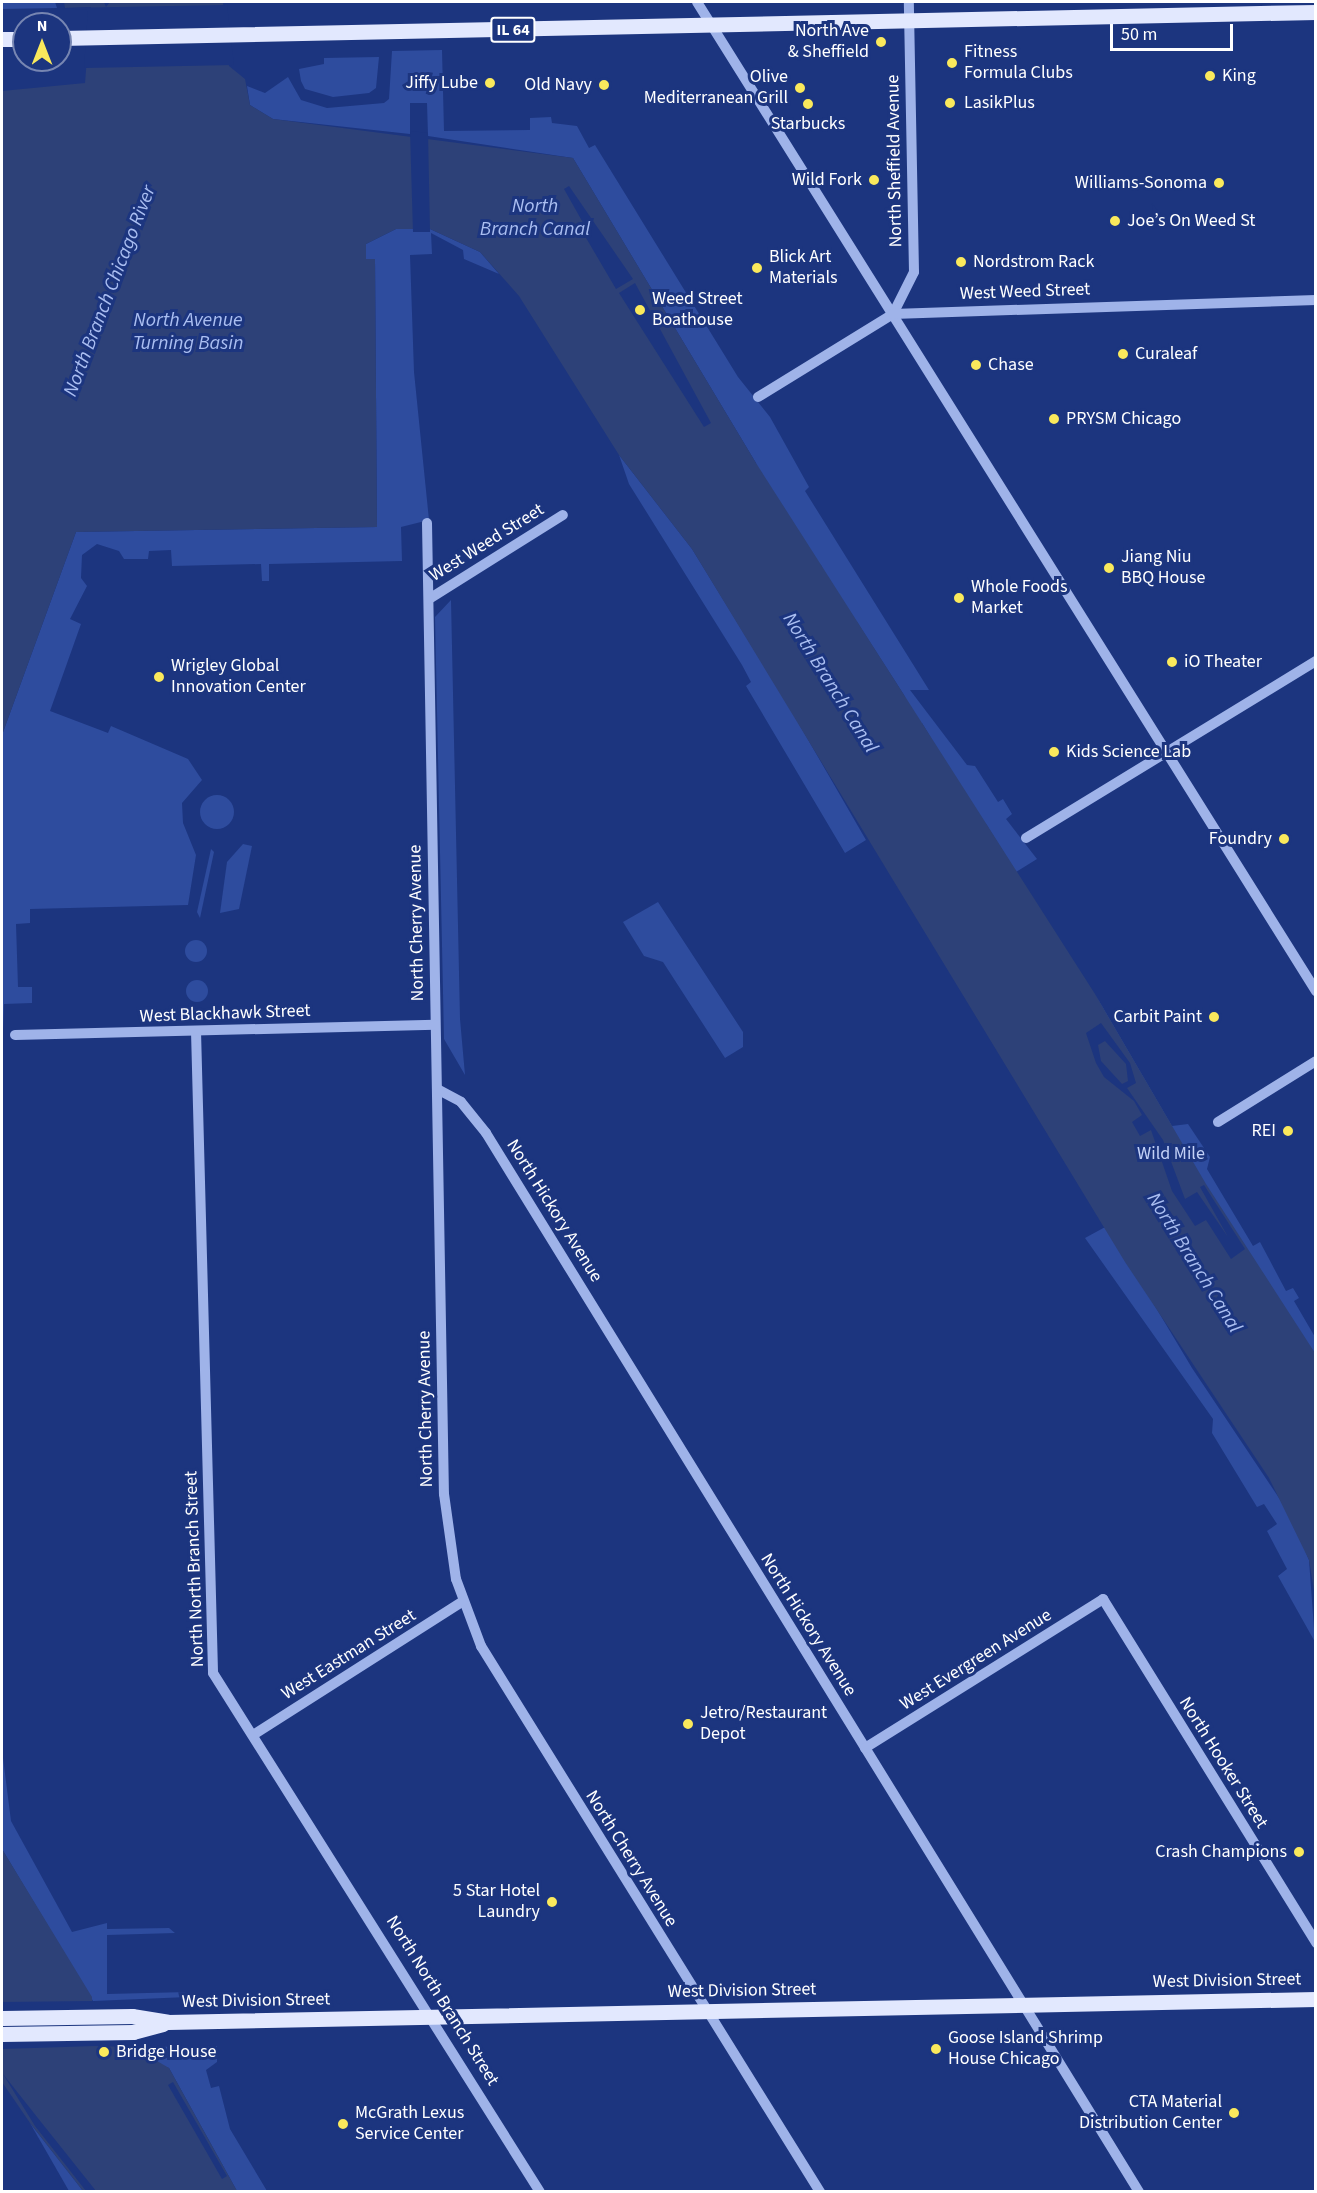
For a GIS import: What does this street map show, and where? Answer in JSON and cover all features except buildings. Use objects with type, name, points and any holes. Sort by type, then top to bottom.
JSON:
[{"type":"main road","name":"IL 64","points":[[72,38],[713,27],[1316,12]]},
{"type":"main road","name":"West Division Street","points":[[2,2018],[95,2016],[168,2022],[1316,1999]]},
{"type":"main road","name":"West Division Street","points":[[2,2034],[133,2032],[168,2022]]},
{"type":"street","points":[[698,2],[1316,991]]},
{"type":"street","name":"North Sheffield Avenue","points":[[892,314],[914,272],[909,2]]},
{"type":"street","name":"West Weed Street","points":[[758,397],[892,314],[1316,300]]},
{"type":"street","name":"West Weed Street","points":[[429,599],[563,515]]},
{"type":"street","name":"North Cherry Avenue","points":[[427,523],[445,1522],[462,1602],[481,1646],[820,2192]]},
{"type":"street","points":[[1026,838],[1316,661]]},
{"type":"street","name":"West Blackhawk Street","points":[[15,1035],[435,1025]]},
{"type":"street","name":"North North Branch Street","points":[[196,1031],[213,1673],[435,2017],[540,2192]]},
{"type":"street","points":[[1218,1122],[1316,1061]]},
{"type":"street","name":"North Hickory Avenue","points":[[437,1089],[461,1102],[486,1133],[1139,2192]]},
{"type":"street","name":"West Evergreen Avenue","points":[[865,1748],[1103,1599]]},
{"type":"street","name":"North Hooker Street","points":[[1103,1599],[1316,1943]]},
{"type":"street","name":"West Eastman Street","points":[[253,1735],[462,1602]]},
{"type":"shaded area","points":[[2,2],[55,2],[57,8],[2,9]]},
{"type":"shaded area","points":[[442,50],[444,131],[530,130],[530,118],[551,117],[552,123],[577,126],[589,148],[595,145],[738,377],[770,417],[809,487],[805,491],[929,690],[910,690],[967,765],[975,766],[998,802],[1003,799],[1012,814],[1006,819],[1037,859],[1016,872],[986,824],[933,765],[931,738],[922,723],[916,726],[904,695],[857,622],[842,613],[821,565],[805,557],[782,505],[758,482],[756,463],[573,158],[428,136],[427,103],[410,103],[410,134],[273,119],[250,105],[247,86],[265,93],[288,77],[301,100],[327,108],[384,103],[389,99],[392,51]]},
{"type":"shaded area","points":[[379,57],[376,88],[369,93],[333,97],[305,89],[301,81],[299,69],[324,64],[324,58]]},
{"type":"shaded area","points":[[396,229],[430,229],[480,252],[499,274],[464,259],[463,250],[431,233],[432,254],[410,255],[414,372],[429,520],[401,527],[402,561],[269,564],[269,581],[262,581],[261,564],[172,566],[171,550],[149,551],[148,559],[124,559],[119,551],[97,544],[82,555],[81,578],[87,586],[70,619],[81,624],[50,711],[108,733],[111,726],[188,759],[202,780],[182,803],[183,823],[196,855],[188,905],[30,909],[30,923],[16,924],[18,987],[32,987],[32,1003],[4,1004],[2,1058],[2,735],[76,532],[377,527],[375,260],[366,259],[366,244]]},
{"type":"shaded area","points":[[619,455],[692,549],[788,705],[866,840],[845,853],[746,686],[751,682],[742,665],[629,484]]},
{"type":"shaded area","points":[[451,600],[460,1019],[465,1075],[444,1039],[435,617]]},
{"type":"shaded area","points":[[217,795],[229,800],[234,812],[229,824],[217,829],[205,824],[200,812],[205,800]]},
{"type":"shaded area","points":[[243,844],[252,846],[239,909],[220,913],[227,862]]},
{"type":"shaded area","points":[[211,849],[214,852],[200,918],[197,912]]},
{"type":"shaded area","points":[[658,902],[743,1032],[743,1047],[725,1058],[663,962],[644,956],[623,922]]},
{"type":"shaded area","points":[[196,940],[204,943],[207,951],[204,959],[196,962],[188,959],[185,951],[188,943]]},
{"type":"shaded area","points":[[197,980],[205,983],[208,991],[205,999],[197,1002],[189,999],[186,991],[189,983]]},
{"type":"shaded area","points":[[1095,994],[1172,1126],[1188,1124],[1210,1157],[1207,1169],[1253,1246],[1260,1242],[1286,1291],[1293,1288],[1299,1298],[1294,1301],[1315,1337],[1315,1353],[1236,1255]]},
{"type":"shaded area","points":[[1107,1226],[1192,1368],[1291,1516],[1309,1560],[1315,1642],[1278,1576],[1287,1569],[1267,1531],[1277,1524],[1264,1504],[1257,1507],[1212,1433],[1213,1419],[1085,1238]]},
{"type":"shaded area","points":[[2,1750],[11,1821],[72,1932],[107,1923],[107,1929],[169,1928],[175,1933],[107,1935],[107,1994],[188,1992],[188,1997],[93,2001],[2,1849]]},
{"type":"shaded area","points":[[217,2046],[217,2062],[206,2070],[211,2088],[219,2086],[230,2129],[267,2191],[237,2191],[169,2068],[144,2059],[144,2047]]},
{"type":"shaded area","points":[[30,2123],[83,2191],[69,2191]]},
{"type":"water","points":[[64,2],[104,2],[106,7],[110,2],[223,2],[229,66],[245,79],[250,105],[273,119],[573,158],[756,463],[1095,994],[1206,1184],[1315,1353],[1315,1597],[1309,1560],[1269,1478],[1125,1262],[692,549],[619,455],[519,296],[480,252],[430,229],[396,229],[366,244],[366,259],[375,259],[377,527],[76,532],[2,735],[2,91],[85,83],[91,7],[65,8]]},
{"type":"water","points":[[2,1849],[92,1997],[93,2046],[133,2047],[169,2068],[237,2191],[83,2191],[30,2123],[2,2082]]},
{"type":"pier","points":[[227,5],[234,65],[84,68],[88,10],[62,8]]},
{"type":"pier","points":[[410,131],[428,133],[430,232],[413,232]]},
{"type":"pier","name":"Weed Street Boathouse","points":[[569,186],[633,279],[616,289],[582,231],[586,228],[564,189]]},
{"type":"pier","points":[[635,283],[711,423],[704,427],[619,293]]},
{"type":"pier","points":[[1101,1023],[1130,1063],[1136,1083],[1127,1088],[1163,1140],[1185,1199],[1197,1192],[1228,1237],[1200,1187],[1204,1185],[1245,1249],[1231,1259],[1206,1220],[1195,1226],[1172,1191],[1151,1130],[1140,1136],[1132,1122],[1142,1115],[1134,1101],[1104,1077],[1096,1063],[1086,1033]],"holes":[[[1105,1041],[1126,1064],[1128,1081],[1122,1084],[1101,1061],[1098,1045]]]},
{"type":"pier","points":[[95,2001],[95,2046],[2,2049],[2,2002]]},
{"type":"pier","points":[[3,2074],[96,2191],[86,2191],[35,2126]]},
{"type":"pier","points":[[173,2082],[227,2176],[222,2179],[168,2085]]},
{"type":"place","name":"North Ave & Sheffield","points":[[881,42]]},
{"type":"place","name":"Fitness Formula Clubs","points":[[952,63]]},
{"type":"place","name":"King","points":[[1210,76]]},
{"type":"place","name":"Jiffy Lube","points":[[490,83]]},
{"type":"place","name":"Old Navy","points":[[604,85]]},
{"type":"place","name":"Olive Mediterranean Grill","points":[[800,88]]},
{"type":"place","name":"LasikPlus","points":[[950,103]]},
{"type":"place","name":"Starbucks","points":[[808,104]]},
{"type":"place","name":"Wild Fork","points":[[874,180]]},
{"type":"place","name":"Williams-Sonoma","points":[[1219,183]]},
{"type":"place","name":"Joe’s On Weed St","points":[[1115,221]]},
{"type":"place","name":"Nordstrom Rack","points":[[961,262]]},
{"type":"place","name":"Blick Art Materials","points":[[757,268]]},
{"type":"place","name":"Weed Street Boathouse","points":[[640,310]]},
{"type":"place","name":"Curaleaf","points":[[1123,354]]},
{"type":"place","name":"Chase","points":[[976,365]]},
{"type":"place","name":"PRYSM Chicago","points":[[1054,419]]},
{"type":"place","name":"Jiang Niu BBQ House","points":[[1109,568]]},
{"type":"place","name":"Whole Foods Market","points":[[959,598]]},
{"type":"place","name":"iO Theater","points":[[1172,662]]},
{"type":"place","name":"Wrigley Global Innovation Center","points":[[159,677]]},
{"type":"place","name":"Kids Science Lab","points":[[1054,752]]},
{"type":"place","name":"Foundry","points":[[1284,839]]},
{"type":"place","name":"Carbit Paint","points":[[1214,1017]]},
{"type":"place","name":"REI","points":[[1288,1131]]},
{"type":"place","name":"Jetro/Restaurant Depot","points":[[688,1724]]},
{"type":"place","name":"Crash Champions","points":[[1299,1852]]},
{"type":"place","name":"5 Star Hotel Laundry","points":[[552,1902]]},
{"type":"place","name":"Goose Island Shrimp House Chicago","points":[[936,2049]]},
{"type":"place","name":"Bridge House","points":[[104,2052]]},
{"type":"place","name":"CTA Material Distribution Center","points":[[1234,2113]]},
{"type":"place","name":"McGrath Lexus Service Center","points":[[343,2124]]},
{"type":"water label","name":"North Branch Canal","points":[[535,218]]},
{"type":"water label","name":"North Branch Chicago River","points":[[110,291]]},
{"type":"water label","name":"North Avenue Turning Basin","points":[[188,332]]},
{"type":"water label","name":"North Branch Canal","points":[[830,683]]},
{"type":"water label","name":"North Branch Canal","points":[[1194,1263]]},
{"type":"park label","name":"Wild Mile","points":[[1171,1154]]}]
